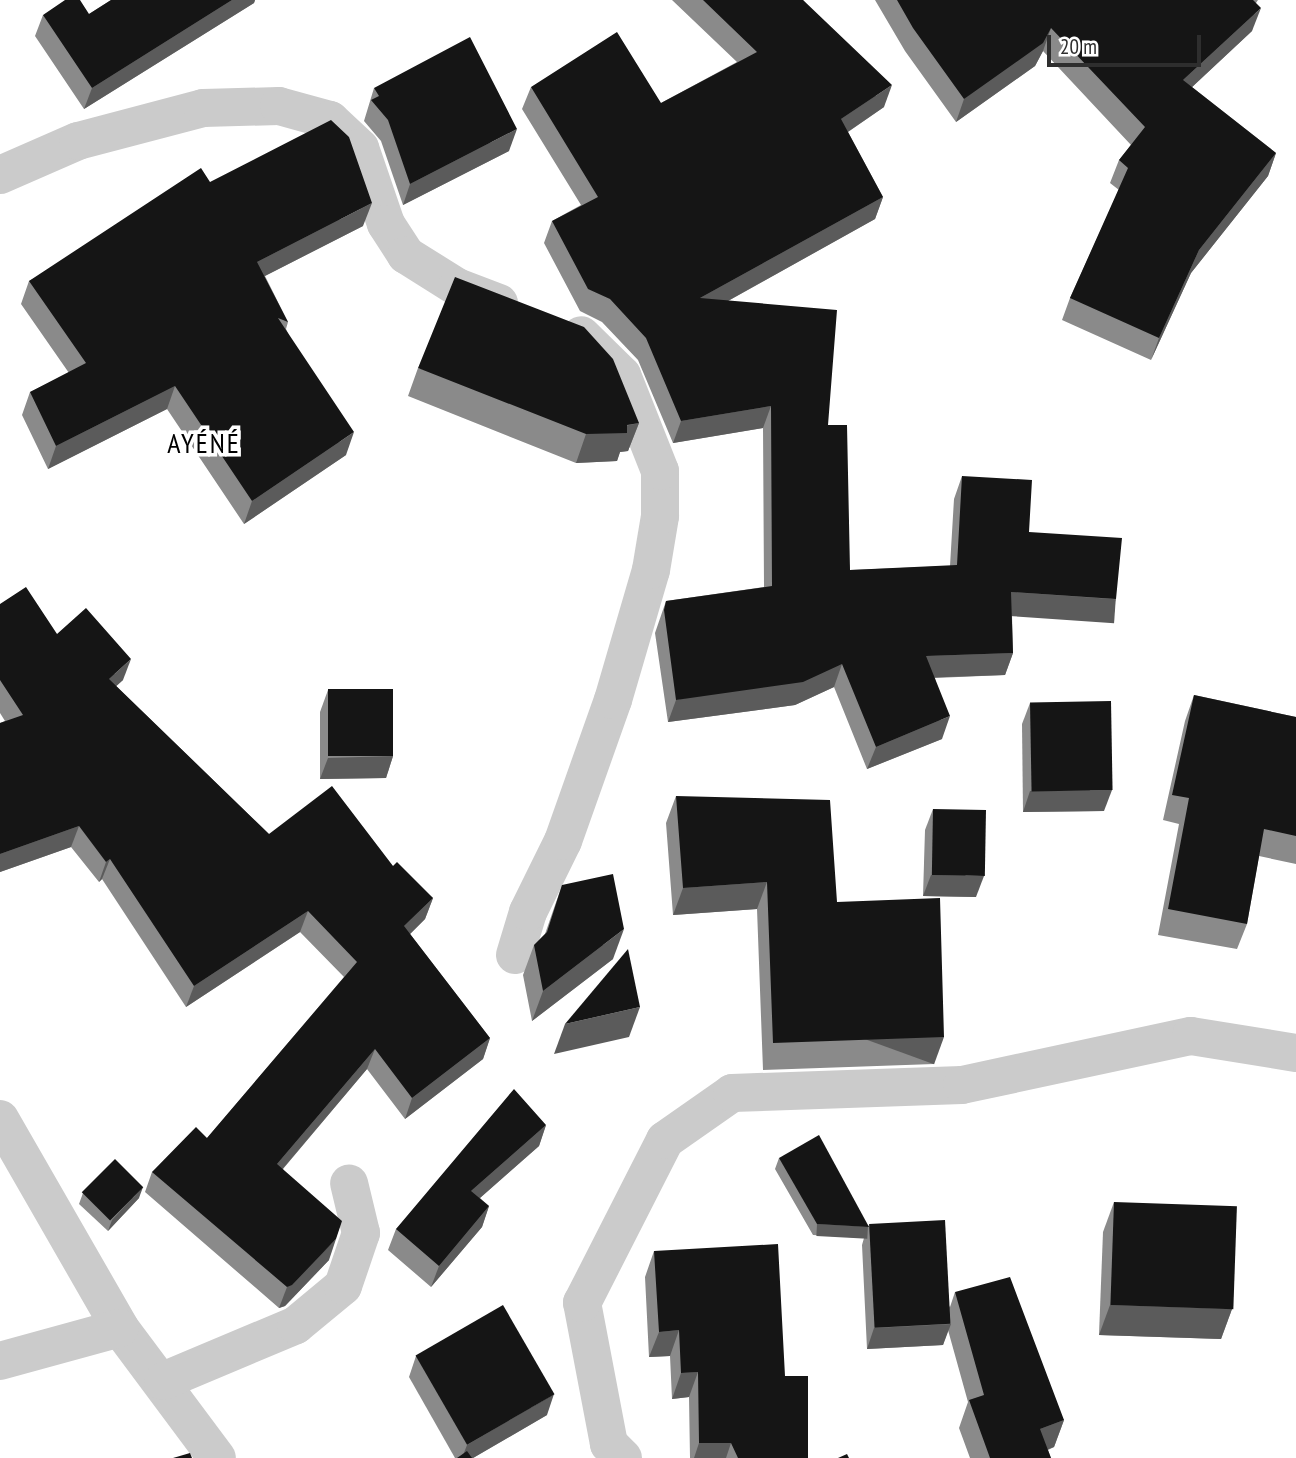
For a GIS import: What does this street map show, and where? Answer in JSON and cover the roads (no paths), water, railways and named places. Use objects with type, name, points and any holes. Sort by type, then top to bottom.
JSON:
[{"type":"street","points":[[0,175],[78,142],[203,108],[279,106],[330,120],[360,149],[386,224],[406,255],[457,287],[586,337],[622,375],[660,471],[660,516],[652,570],[613,700],[563,841],[527,912],[514,955]]},
{"type":"street","points":[[623,1458],[609,1444],[582,1303],[665,1140],[732,1093],[962,1085],[1191,1036],[1296,1053]]},
{"type":"street","points":[[0,1119],[120,1328],[163,1381],[217,1458]]},
{"type":"street","points":[[163,1381],[296,1325],[344,1286],[361,1233],[349,1183]]},
{"type":"street","points":[[0,1362],[120,1328]]},
{"type":"district","name":"AYÉNÉ","points":[[204,443]]}]
